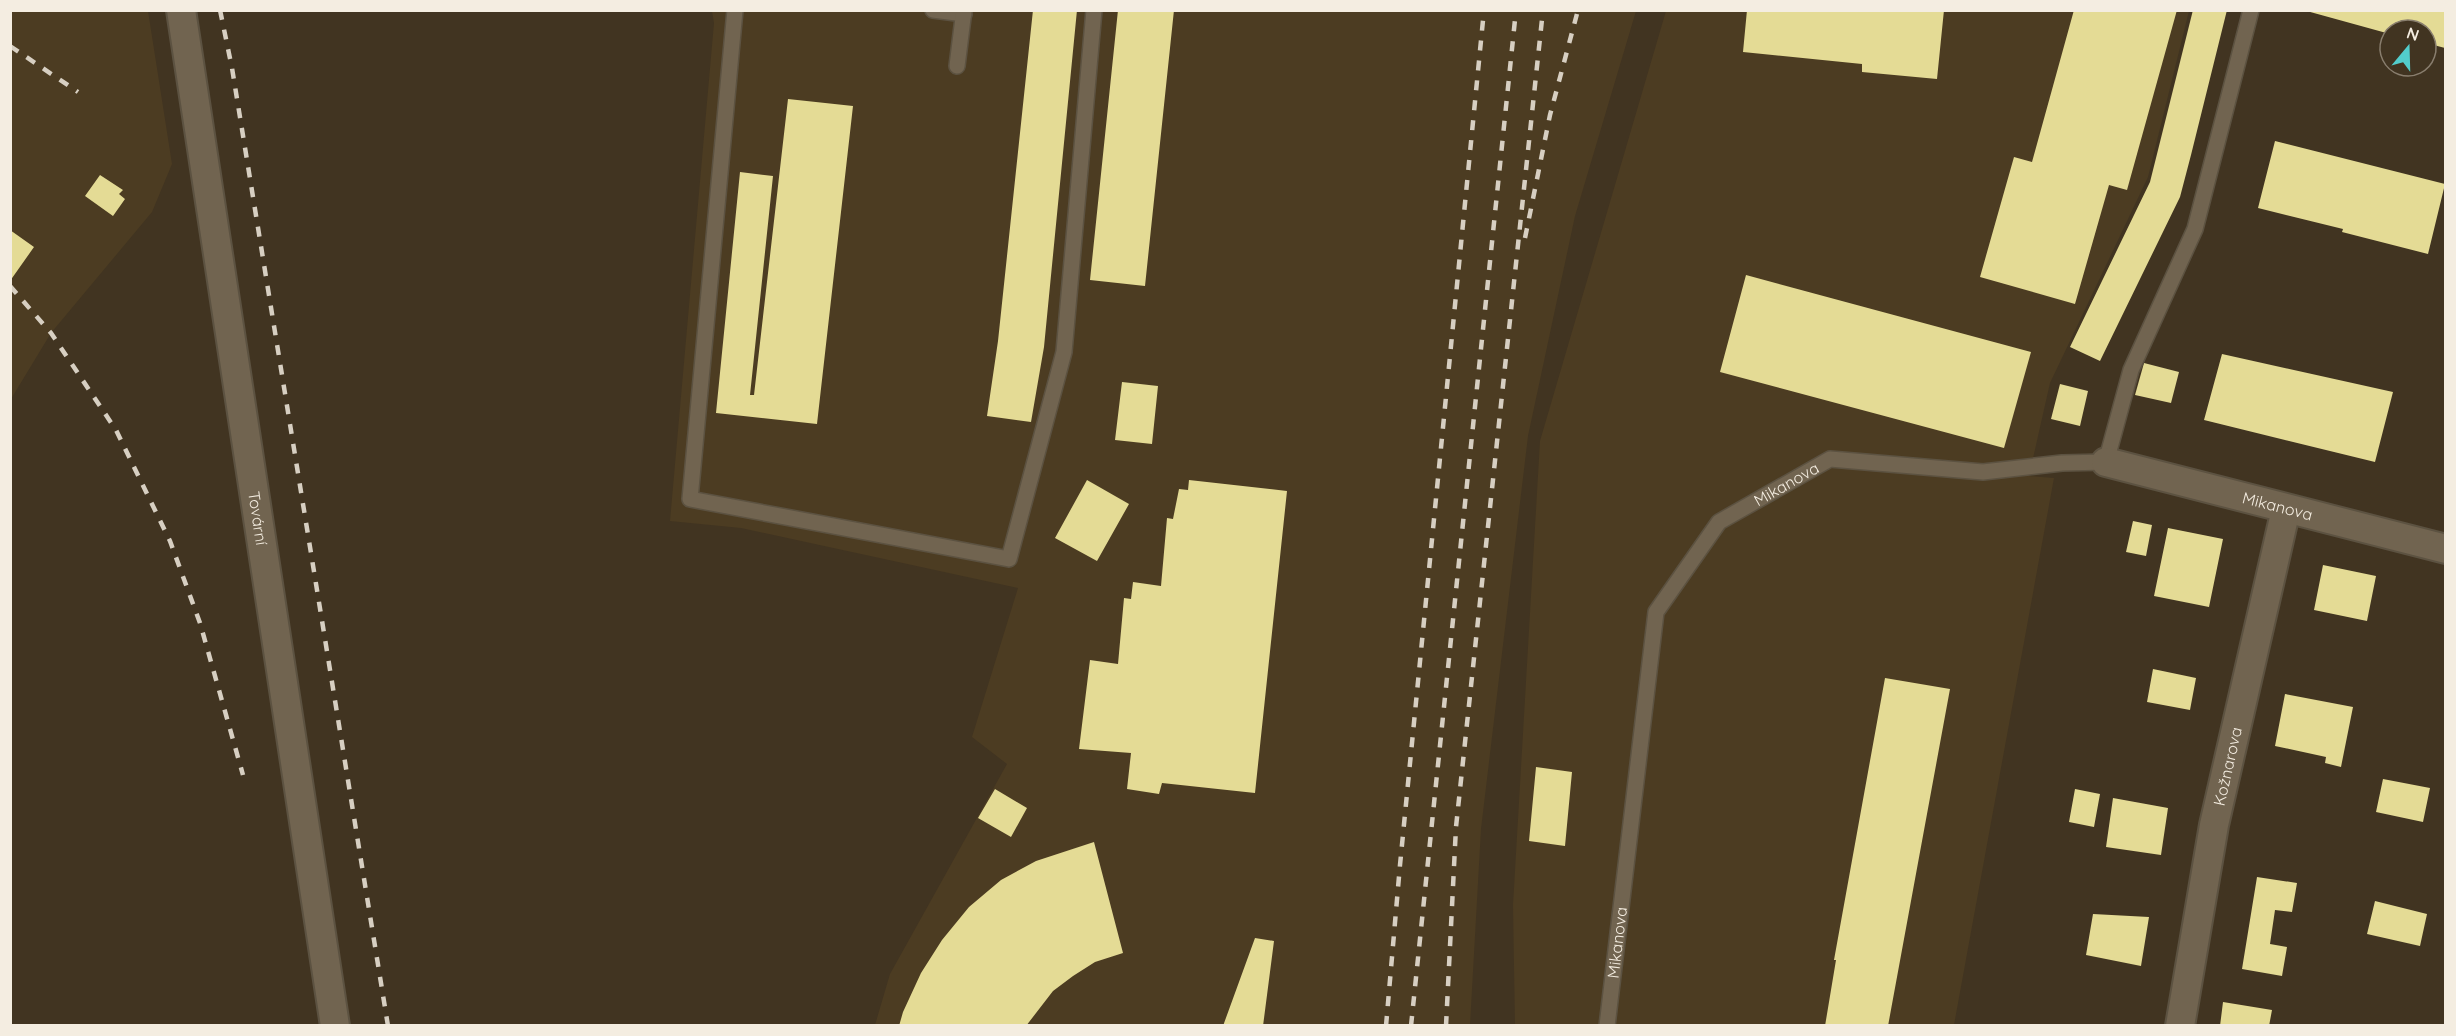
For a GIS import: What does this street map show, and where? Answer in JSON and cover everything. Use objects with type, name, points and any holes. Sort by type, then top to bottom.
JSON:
[{"type":"street","name":"Tovární","points":[[182,10],[335,1026]]},
{"type":"street","name":"Mikanova","points":[[2106,462],[2286,509],[2445,547]]},
{"type":"street","name":"Kožnarova","points":[[2180,1026],[2214,825],[2286,509]]},
{"type":"lane","points":[[735,10],[690,499],[1009,559],[1064,352],[1094,10]]},
{"type":"lane","points":[[933,10],[964,12],[957,66]]},
{"type":"lane","points":[[2106,462],[2131,370],[2195,229],[2251,10]]},
{"type":"lane","name":"Mikanova","points":[[1607,1026],[1656,612],[1719,522],[1830,459],[1983,472],[2062,463],[2106,462]]},
{"type":"shaded area","points":[[11,11],[148,11],[172,164],[152,212],[51,333],[11,399]]},
{"type":"shaded area","points":[[712,11],[1636,11],[1575,216],[1528,436],[1481,829],[1470,1025],[875,1025],[890,974],[1007,764],[972,737],[1018,588],[741,528],[670,521],[714,23]]},
{"type":"shaded area","points":[[1666,11],[2189,11],[2148,177],[2050,383],[2029,476],[2054,478],[1954,1025],[1515,1026],[1513,905],[1540,441]]},
{"type":"building","points":[[1033,10],[1077,10],[1044,347],[1031,422],[987,416],[998,341]]},
{"type":"building","points":[[1118,10],[1174,10],[1145,286],[1090,280]]},
{"type":"building","points":[[1747,10],[1944,10],[1937,79],[1862,72],[1862,64],[1743,52]]},
{"type":"building","points":[[2074,10],[2177,10],[2127,190],[2109,185],[2075,304],[1980,277],[2014,157],[2032,162]]},
{"type":"building","points":[[2193,10],[2227,10],[2180,197],[2100,361],[2070,347],[2150,182]]},
{"type":"building","points":[[2303,10],[2445,10],[2445,48],[2438,46],[2438,18],[2378,18],[2378,31]]},
{"type":"building","points":[[788,99],[853,106],[817,424],[716,413],[740,172],[773,176],[750,395],[754,395]]},
{"type":"building","points":[[2275,141],[2445,184],[2428,254],[2342,232],[2343,229],[2258,208]]},
{"type":"building","points":[[100,175],[123,190],[119,194],[125,199],[113,216],[85,196]]},
{"type":"building","points":[[10,230],[34,247],[10,281]]},
{"type":"building","points":[[1746,275],[2031,352],[2004,448],[1720,372]]},
{"type":"building","points":[[2222,354],[2393,392],[2375,462],[2204,420]]},
{"type":"building","points":[[2144,363],[2179,372],[2171,403],[2135,395]]},
{"type":"building","points":[[1122,382],[1158,386],[1152,444],[1115,440]]},
{"type":"building","points":[[2060,384],[2088,391],[2080,426],[2051,419]]},
{"type":"building","points":[[1087,480],[1129,504],[1097,561],[1055,538]]},
{"type":"building","points":[[1189,480],[1287,491],[1255,793],[1162,783],[1159,794],[1127,789],[1131,753],[1079,749],[1090,660],[1118,664],[1124,598],[1131,599],[1133,582],[1161,586],[1167,518],[1173,519],[1179,489],[1188,490]]},
{"type":"building","points":[[2133,521],[2152,525],[2146,556],[2126,552]]},
{"type":"building","points":[[2168,528],[2223,539],[2209,607],[2154,596]]},
{"type":"building","points":[[2323,565],[2376,576],[2367,621],[2314,610]]},
{"type":"building","points":[[2153,669],[2196,678],[2190,710],[2147,702]]},
{"type":"building","points":[[1885,678],[1950,689],[1888,1026],[1825,1026],[1836,960],[1834,960]]},
{"type":"building","points":[[2285,694],[2353,707],[2341,767],[2325,763],[2326,757],[2275,746]]},
{"type":"building","points":[[1536,767],[1572,772],[1565,846],[1529,841]]},
{"type":"building","points":[[2383,779],[2430,788],[2423,822],[2376,812]]},
{"type":"building","points":[[995,789],[1027,808],[1011,837],[978,818]]},
{"type":"building","points":[[2075,789],[2100,794],[2094,827],[2069,822]]},
{"type":"building","points":[[2113,798],[2168,808],[2161,855],[2106,847]]},
{"type":"building","points":[[1094,842],[1123,953],[1095,962],[1053,991],[1026,1026],[899,1026],[921,973],[942,940],[969,907],[1001,880],[1036,861]]},
{"type":"building","points":[[2257,877],[2297,883],[2292,912],[2275,910],[2270,944],[2287,947],[2282,976],[2242,969]]},
{"type":"building","points":[[2375,901],[2427,914],[2420,946],[2367,934]]},
{"type":"building","points":[[2093,914],[2149,917],[2141,966],[2086,955]]},
{"type":"building","points":[[1255,938],[1274,941],[1263,1026],[1223,1026]]},
{"type":"building","points":[[2223,1002],[2272,1010],[2269,1026],[2220,1026]]},
{"type":"railway","points":[[220,10],[232,68],[388,1026]]},
{"type":"railway","points":[[1386,1026],[1484,10]]},
{"type":"railway","points":[[1411,1026],[1516,10]]},
{"type":"railway","points":[[1446,1026],[1456,827],[1543,10]]},
{"type":"railway","points":[[1525,238],[1550,115],[1578,10]]},
{"type":"railway","points":[[10,46],[78,92]]},
{"type":"railway","points":[[10,286],[51,333],[116,430],[170,541],[200,623],[243,775]]}]
